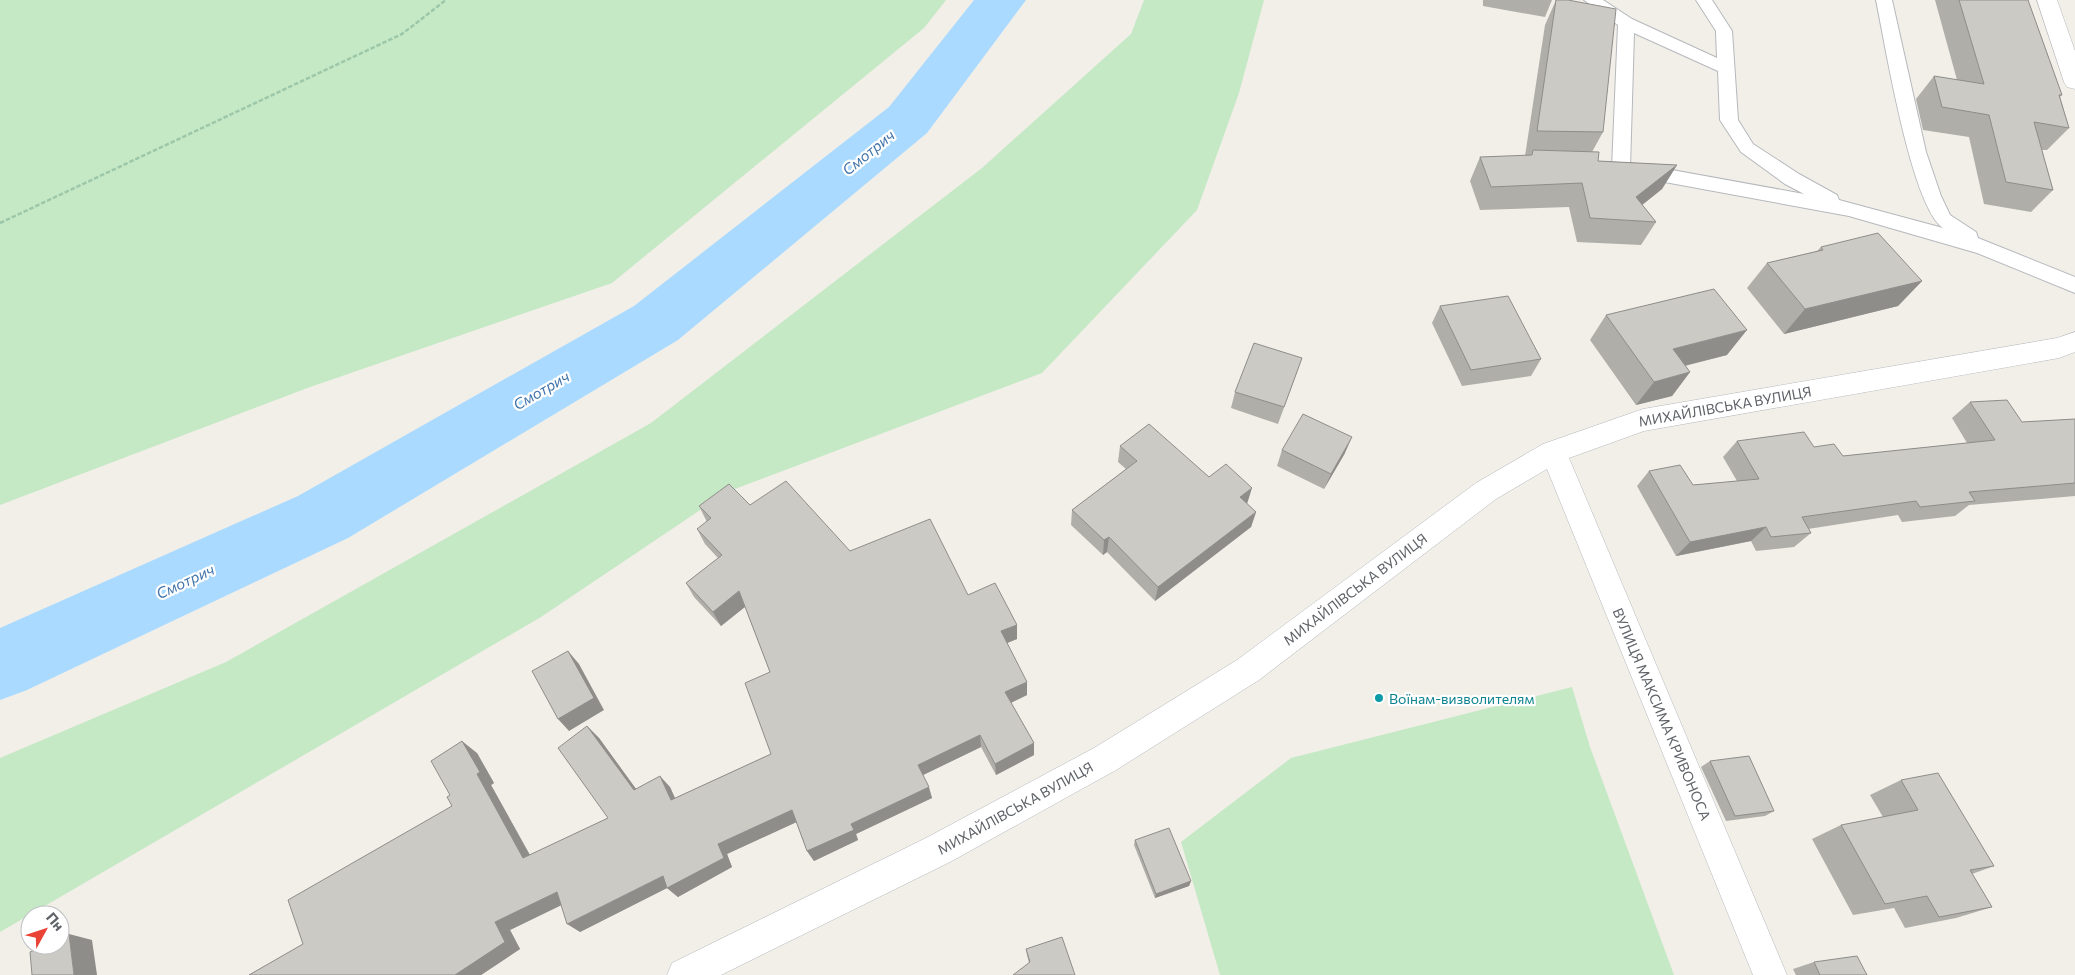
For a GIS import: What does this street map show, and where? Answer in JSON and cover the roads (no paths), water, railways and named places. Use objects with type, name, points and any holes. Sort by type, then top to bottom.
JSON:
[{"type":"street","points":[[2047,0],[2075,82]]},
{"type":"street","name":"МИХАЙЛІВСЬКА ВУЛИЦЯ","points":[[684,975],[938,850],[1105,759],[1248,670],[1486,491],[1554,452],[1643,420],[2059,348],[2075,342]]},
{"type":"street","name":"ВУЛИЦЯ МАКСИМА КРИВОНОСА","points":[[1554,452],[1770,975]]},
{"type":"lane","points":[[1592,0],[1626,23],[1725,68]]},
{"type":"lane","points":[[1704,0],[1724,31],[1728,120],[1747,148],[1792,179],[1849,210]]},
{"type":"lane","points":[[1884,0],[1917,152],[1932,196],[1943,219],[1983,246]]},
{"type":"lane","points":[[1621,168],[1626,23]]},
{"type":"lane","points":[[1602,168],[1621,168],[1849,210],[1983,246],[2075,284]]},
{"type":"waterway","name":"Смотрич","points":[[0,665],[323,517],[656,323],[908,120],[1001,0]]},
{"type":"place","name":"Воїнам-визволителям","points":[[1379,698]]}]
